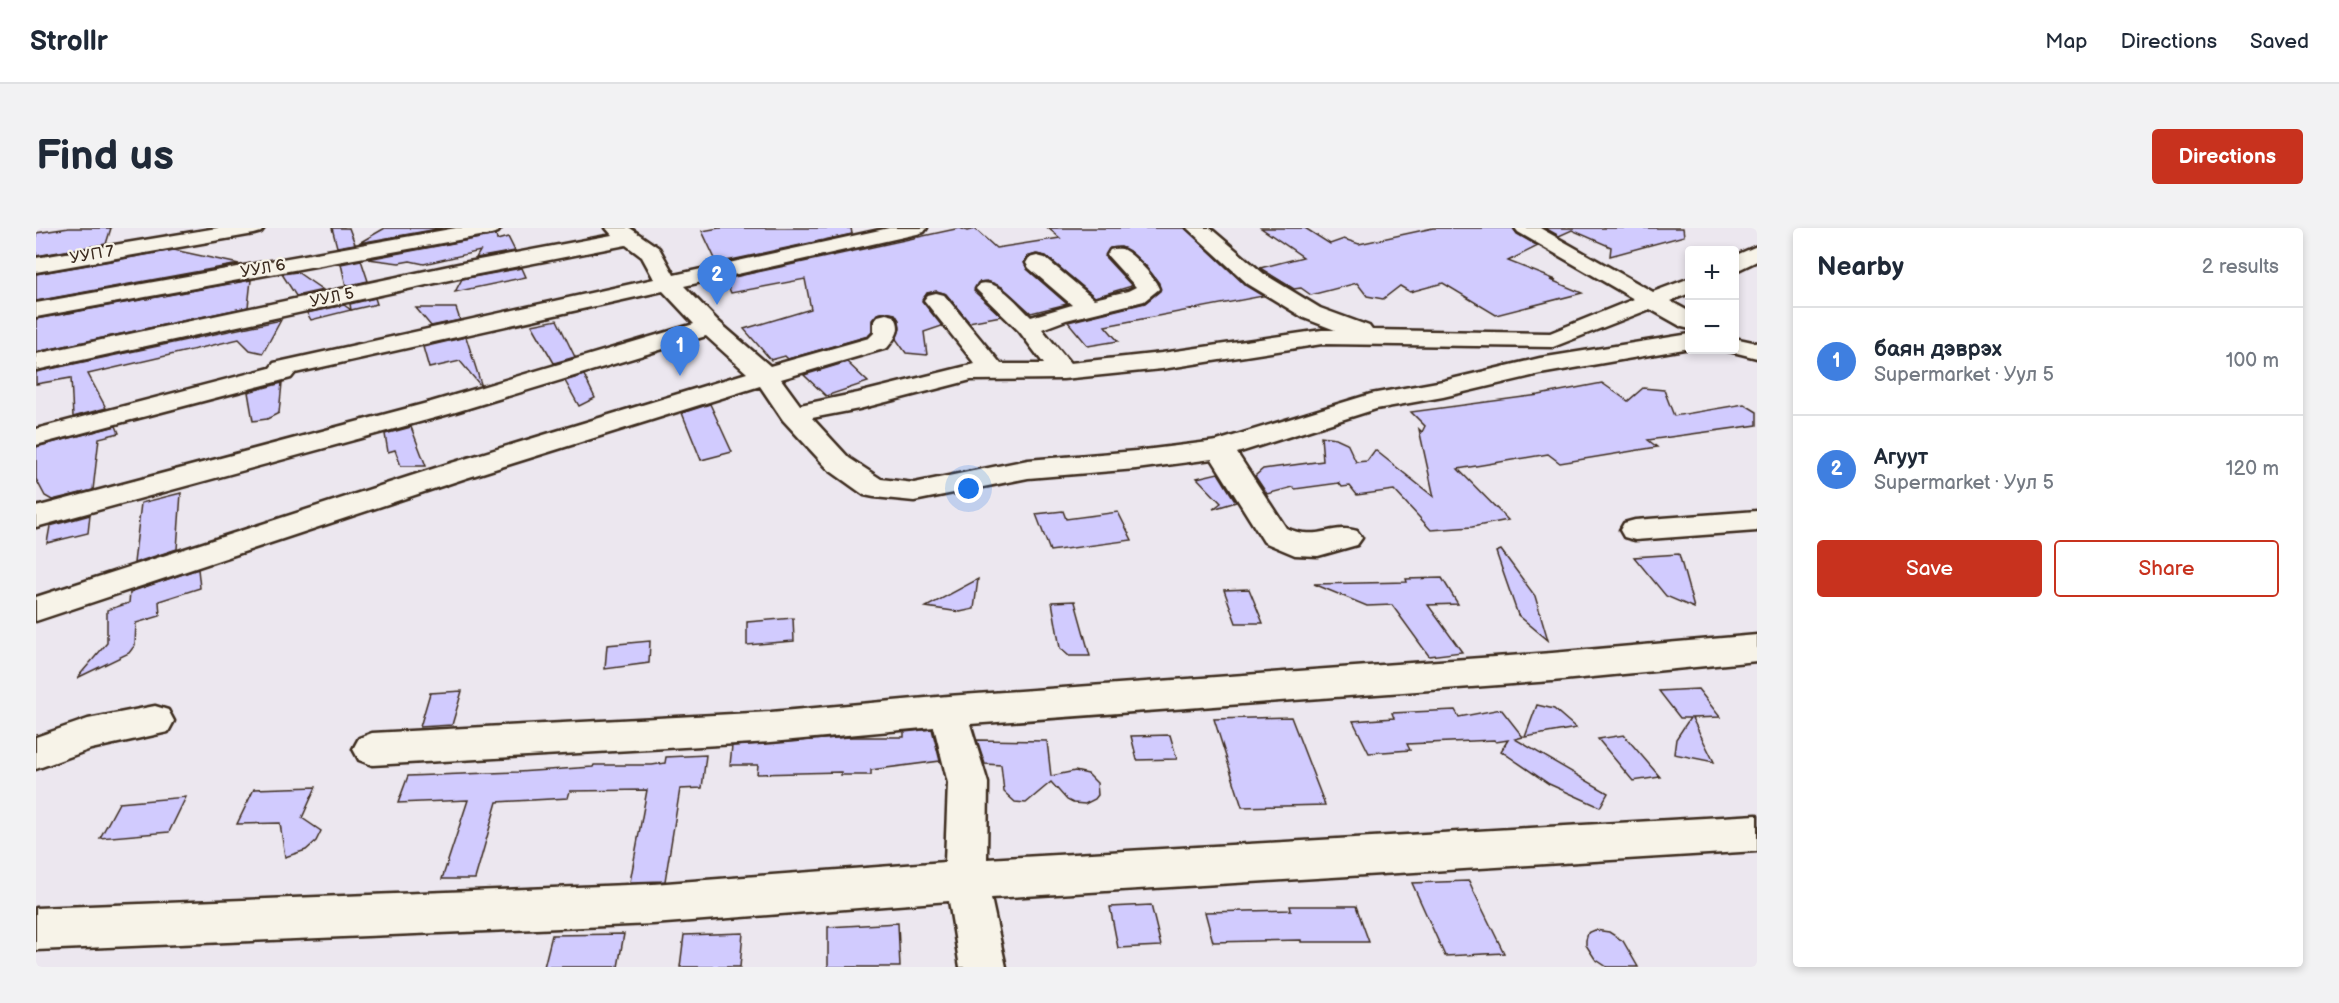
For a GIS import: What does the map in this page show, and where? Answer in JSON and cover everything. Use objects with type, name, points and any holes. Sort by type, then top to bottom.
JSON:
[{"type":"street","name":"УУП 7","points":[[36,265],[254,228]]},
{"type":"street","name":"УУЛ 6","points":[[36,310],[491,228]]},
{"type":"street","points":[[36,437],[282,373],[284,368],[917,228]]},
{"type":"street","points":[[1197,228],[1256,279],[1312,313],[1386,338],[1540,366]]},
{"type":"street","points":[[1525,228],[1685,320]]},
{"type":"street","points":[[622,233],[651,253],[667,282],[710,327],[766,375],[793,414],[839,464],[874,488],[914,492],[1028,469],[1136,460],[1220,448],[1371,402],[1443,389],[1540,366],[1685,343]]},
{"type":"street","name":"УУЛ 5","points":[[36,362],[463,270],[622,233]]},
{"type":"street","points":[[1739,263],[1757,252]]},
{"type":"street","points":[[1027,326],[1058,315],[1136,296],[1148,289],[1146,283],[1118,255]]},
{"type":"street","points":[[1037,263],[1090,308]]},
{"type":"street","points":[[793,414],[859,401],[970,372],[1063,371],[1162,361],[1322,338],[1553,340],[1685,287]]},
{"type":"street","points":[[987,289],[1027,326],[1063,371]]},
{"type":"street","points":[[936,300],[994,372]]},
{"type":"street","points":[[36,609],[287,526],[766,375],[878,343],[886,334],[886,321]]},
{"type":"street","points":[[36,517],[440,408],[710,327]]},
{"type":"street","points":[[1739,346],[1757,351]]},
{"type":"street","points":[[1220,448],[1275,535],[1294,544],[1318,545],[1346,538]]},
{"type":"street","points":[[1635,530],[1757,521]]},
{"type":"street","points":[[372,749],[771,727],[948,711],[1552,667],[1757,648]]},
{"type":"street","points":[[948,711],[968,783],[966,880],[983,967]]},
{"type":"street","points":[[36,753],[88,734],[155,721]]},
{"type":"street","points":[[36,929],[653,904],[966,880],[1757,833]]},
{"type":"building","points":[[69,228],[111,228],[106,244],[36,256],[36,233]]},
{"type":"building","points":[[332,228],[349,228],[355,244],[337,247]]},
{"type":"building","points":[[385,228],[443,228],[359,243]]},
{"type":"building","points":[[719,228],[851,228],[852,234],[717,263],[702,231]]},
{"type":"building","points":[[960,228],[967,231],[975,229],[996,248],[1060,238],[1048,228],[1185,228],[1246,286],[1263,296],[1105,326],[1118,341],[1088,346],[1068,322],[1145,303],[1160,291],[1159,283],[1146,266],[1129,251],[1121,247],[1110,248],[1105,257],[1132,286],[1095,297],[1046,256],[1036,254],[1027,257],[1024,262],[1027,269],[1067,304],[1031,313],[1002,287],[987,281],[979,282],[974,291],[1001,316],[969,322],[946,294],[937,291],[927,293],[922,301],[942,326],[924,332],[927,355],[906,353],[896,339],[900,329],[899,320],[895,314],[885,312],[877,314],[872,320],[872,332],[868,336],[788,359],[785,356],[771,360],[744,329],[811,309],[805,279],[731,293],[725,279]]},
{"type":"building","points":[[1261,228],[1305,228],[1330,244],[1344,239],[1359,244],[1433,228],[1513,228],[1517,234],[1538,246],[1508,261],[1582,293],[1496,315],[1443,283],[1410,292],[1400,286],[1383,299],[1367,296],[1357,283],[1311,295],[1301,288],[1294,289],[1260,268],[1303,257]]},
{"type":"building","points":[[1545,228],[1683,228],[1684,236],[1610,256],[1611,247],[1572,230],[1559,236]]},
{"type":"building","points":[[496,235],[497,240],[508,237],[515,251],[476,258],[480,251],[424,264],[368,259]]},
{"type":"building","points":[[174,250],[239,264],[36,301],[36,274]]},
{"type":"building","points":[[361,260],[368,281],[346,286],[341,264]]},
{"type":"building","points":[[522,268],[526,277],[455,292],[462,279]]},
{"type":"building","points":[[297,272],[323,290],[296,296],[282,274]]},
{"type":"building","points":[[251,280],[248,307],[36,352],[36,319]]},
{"type":"building","points":[[375,298],[377,304],[351,310],[350,304]]},
{"type":"building","points":[[344,305],[351,310],[311,320],[307,313]]},
{"type":"building","points":[[416,308],[456,308],[460,320],[431,326]]},
{"type":"building","points":[[281,320],[263,353],[250,350],[239,339],[88,374],[106,408],[73,417],[71,378],[36,384],[36,372]]},
{"type":"building","points":[[557,320],[575,357],[554,363],[532,325]]},
{"type":"building","points":[[466,337],[480,385],[460,361],[429,368],[423,347]]},
{"type":"building","points":[[847,362],[868,382],[826,396],[804,375]]},
{"type":"building","points":[[584,375],[595,398],[579,406],[565,381]]},
{"type":"building","points":[[282,383],[279,413],[267,419],[253,421],[248,392]]},
{"type":"building","points":[[1602,383],[1628,401],[1643,388],[1664,390],[1674,416],[1744,404],[1757,412],[1757,425],[1648,440],[1657,447],[1560,463],[1548,454],[1458,469],[1508,520],[1472,527],[1431,530],[1394,490],[1357,495],[1350,486],[1342,487],[1339,483],[1295,489],[1293,487],[1267,494],[1255,476],[1263,469],[1323,461],[1321,436],[1336,438],[1347,443],[1356,462],[1367,461],[1375,450],[1434,497],[1419,429],[1422,432],[1425,426],[1411,412],[1539,395]]},
{"type":"building","points":[[710,404],[732,452],[701,460],[682,413]]},
{"type":"building","points":[[116,426],[119,433],[99,438],[93,490],[52,500],[45,496],[36,479],[36,447]]},
{"type":"building","points":[[411,427],[426,466],[401,466],[395,450],[388,452],[385,434]]},
{"type":"building","points":[[1218,473],[1236,502],[1213,509],[1221,503],[1197,478]]},
{"type":"building","points":[[181,493],[177,549],[134,563],[141,503]]},
{"type":"building","points":[[1063,511],[1066,519],[1118,512],[1132,540],[1050,551],[1036,514]]},
{"type":"building","points":[[90,515],[88,533],[47,543],[50,526]]},
{"type":"building","points":[[1501,550],[1535,596],[1548,640],[1518,615],[1496,552]]},
{"type":"building","points":[[1679,554],[1694,608],[1666,596],[1634,557]]},
{"type":"building","points":[[198,569],[200,588],[159,601],[160,616],[136,623],[135,645],[129,653],[77,678],[107,643],[107,610],[129,603],[130,592]]},
{"type":"building","points":[[1442,578],[1458,604],[1428,605],[1462,652],[1429,656],[1392,605],[1367,606],[1314,584],[1407,582],[1406,579]]},
{"type":"building","points":[[978,579],[974,609],[960,612],[926,607]]},
{"type":"building","points":[[1249,589],[1263,623],[1236,623],[1224,590]]},
{"type":"building","points":[[1075,601],[1090,656],[1069,656],[1060,648],[1052,602]]},
{"type":"building","points":[[793,618],[794,641],[747,645],[747,622]]},
{"type":"building","points":[[650,641],[649,663],[605,669],[607,645]]},
{"type":"building","points":[[1698,689],[1720,717],[1692,718],[1714,762],[1674,754],[1676,739],[1690,718],[1680,718],[1659,691]]},
{"type":"building","points":[[462,691],[452,725],[420,727],[430,693]]},
{"type":"building","points":[[1537,705],[1554,709],[1576,728],[1525,737]]},
{"type":"building","points":[[1501,709],[1523,737],[1515,739],[1608,793],[1600,807],[1549,784],[1501,751],[1508,740],[1407,744],[1410,750],[1369,753],[1353,721],[1394,718],[1392,713],[1455,710],[1459,717]]},
{"type":"building","points":[[1291,717],[1325,805],[1242,807],[1214,719]]},
{"type":"building","points":[[932,729],[940,761],[871,770],[871,775],[841,775],[841,772],[757,774],[758,765],[730,765],[732,746],[850,737],[904,737],[904,732]]},
{"type":"building","points":[[1170,735],[1177,759],[1137,760],[1131,736]]},
{"type":"building","points":[[1624,735],[1660,777],[1633,781],[1598,739]]},
{"type":"building","points":[[977,740],[1047,741],[1051,776],[1075,771],[1088,774],[1097,783],[1098,795],[1085,804],[1073,803],[1067,800],[1051,782],[1026,803],[1015,802],[1004,792],[1001,765],[985,764]]},
{"type":"building","points":[[706,755],[702,788],[680,789],[665,881],[630,882],[647,790],[570,791],[568,798],[497,802],[475,879],[442,879],[468,800],[398,803],[408,776],[518,772],[593,767],[594,765],[652,765],[665,763],[666,757]]},
{"type":"building","points":[[316,787],[302,818],[321,831],[316,841],[306,850],[285,857],[280,823],[237,824],[254,789]]},
{"type":"building","points":[[186,797],[169,832],[100,838],[119,803]]},
{"type":"building","points":[[1469,881],[1504,953],[1445,956],[1412,883]]},
{"type":"building","points":[[1151,905],[1161,946],[1118,948],[1110,907]]},
{"type":"building","points":[[1290,906],[1356,906],[1369,942],[1301,942],[1301,940],[1213,942],[1205,912],[1291,910]]},
{"type":"building","points":[[898,923],[900,967],[828,967],[828,927]]},
{"type":"building","points":[[1595,930],[1609,932],[1623,941],[1638,967],[1607,967],[1595,959],[1586,945],[1586,940],[1588,933]]},
{"type":"building","points":[[743,933],[740,967],[680,967],[684,935]]},
{"type":"building","points":[[624,934],[618,967],[544,967],[552,935]]},
{"type":"place","name":"Агуут","points":[[717,305]]},
{"type":"place","name":"баян дэврэх","points":[[680,376]]}]
